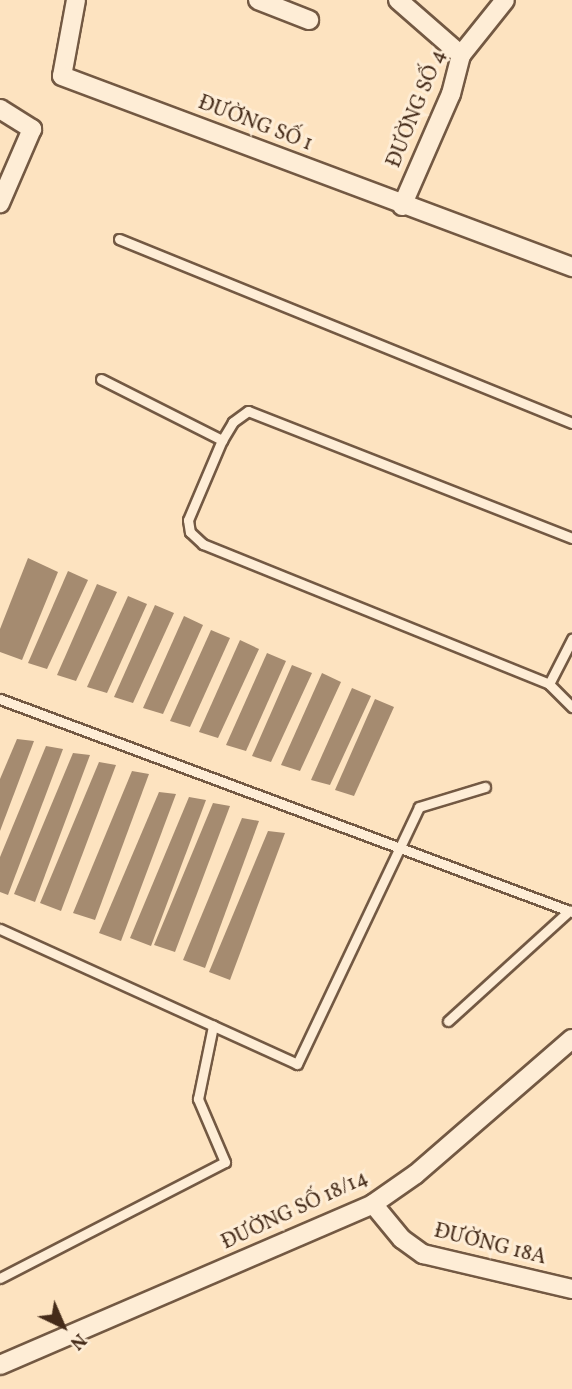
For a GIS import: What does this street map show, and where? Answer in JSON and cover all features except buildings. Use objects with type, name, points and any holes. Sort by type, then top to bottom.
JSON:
[{"type":"street","name":"ĐƯỜNG SỐ 1","points":[[76,0],[62,76],[402,206],[572,267]]},
{"type":"street","points":[[258,0],[309,20]]},
{"type":"street","points":[[398,0],[461,55]]},
{"type":"street","name":"ĐƯỜNG SỐ 4","points":[[402,206],[451,94],[461,55],[505,0]]},
{"type":"street","points":[[0,109],[32,129],[0,203]]},
{"type":"street","name":"ĐƯỜNG SỐ 18/14","points":[[0,1365],[373,1204],[416,1174],[572,1038]]},
{"type":"street","name":"ĐƯỜNG 18A","points":[[373,1204],[402,1239],[423,1254],[572,1289]]},
{"type":"lane","points":[[119,239],[572,423]]},
{"type":"lane","points":[[101,379],[222,440]]},
{"type":"lane","points":[[572,538],[277,419],[248,411],[233,422],[222,440],[188,520],[190,532],[203,544],[549,684],[572,707]]},
{"type":"lane","points":[[549,684],[572,639]]},
{"type":"lane","points":[[0,699],[396,850],[570,912],[448,1021]]},
{"type":"lane","points":[[0,929],[297,1064],[396,850],[419,807],[485,787]]},
{"type":"lane","points":[[0,1278],[225,1162],[198,1099],[213,1026]]}]
